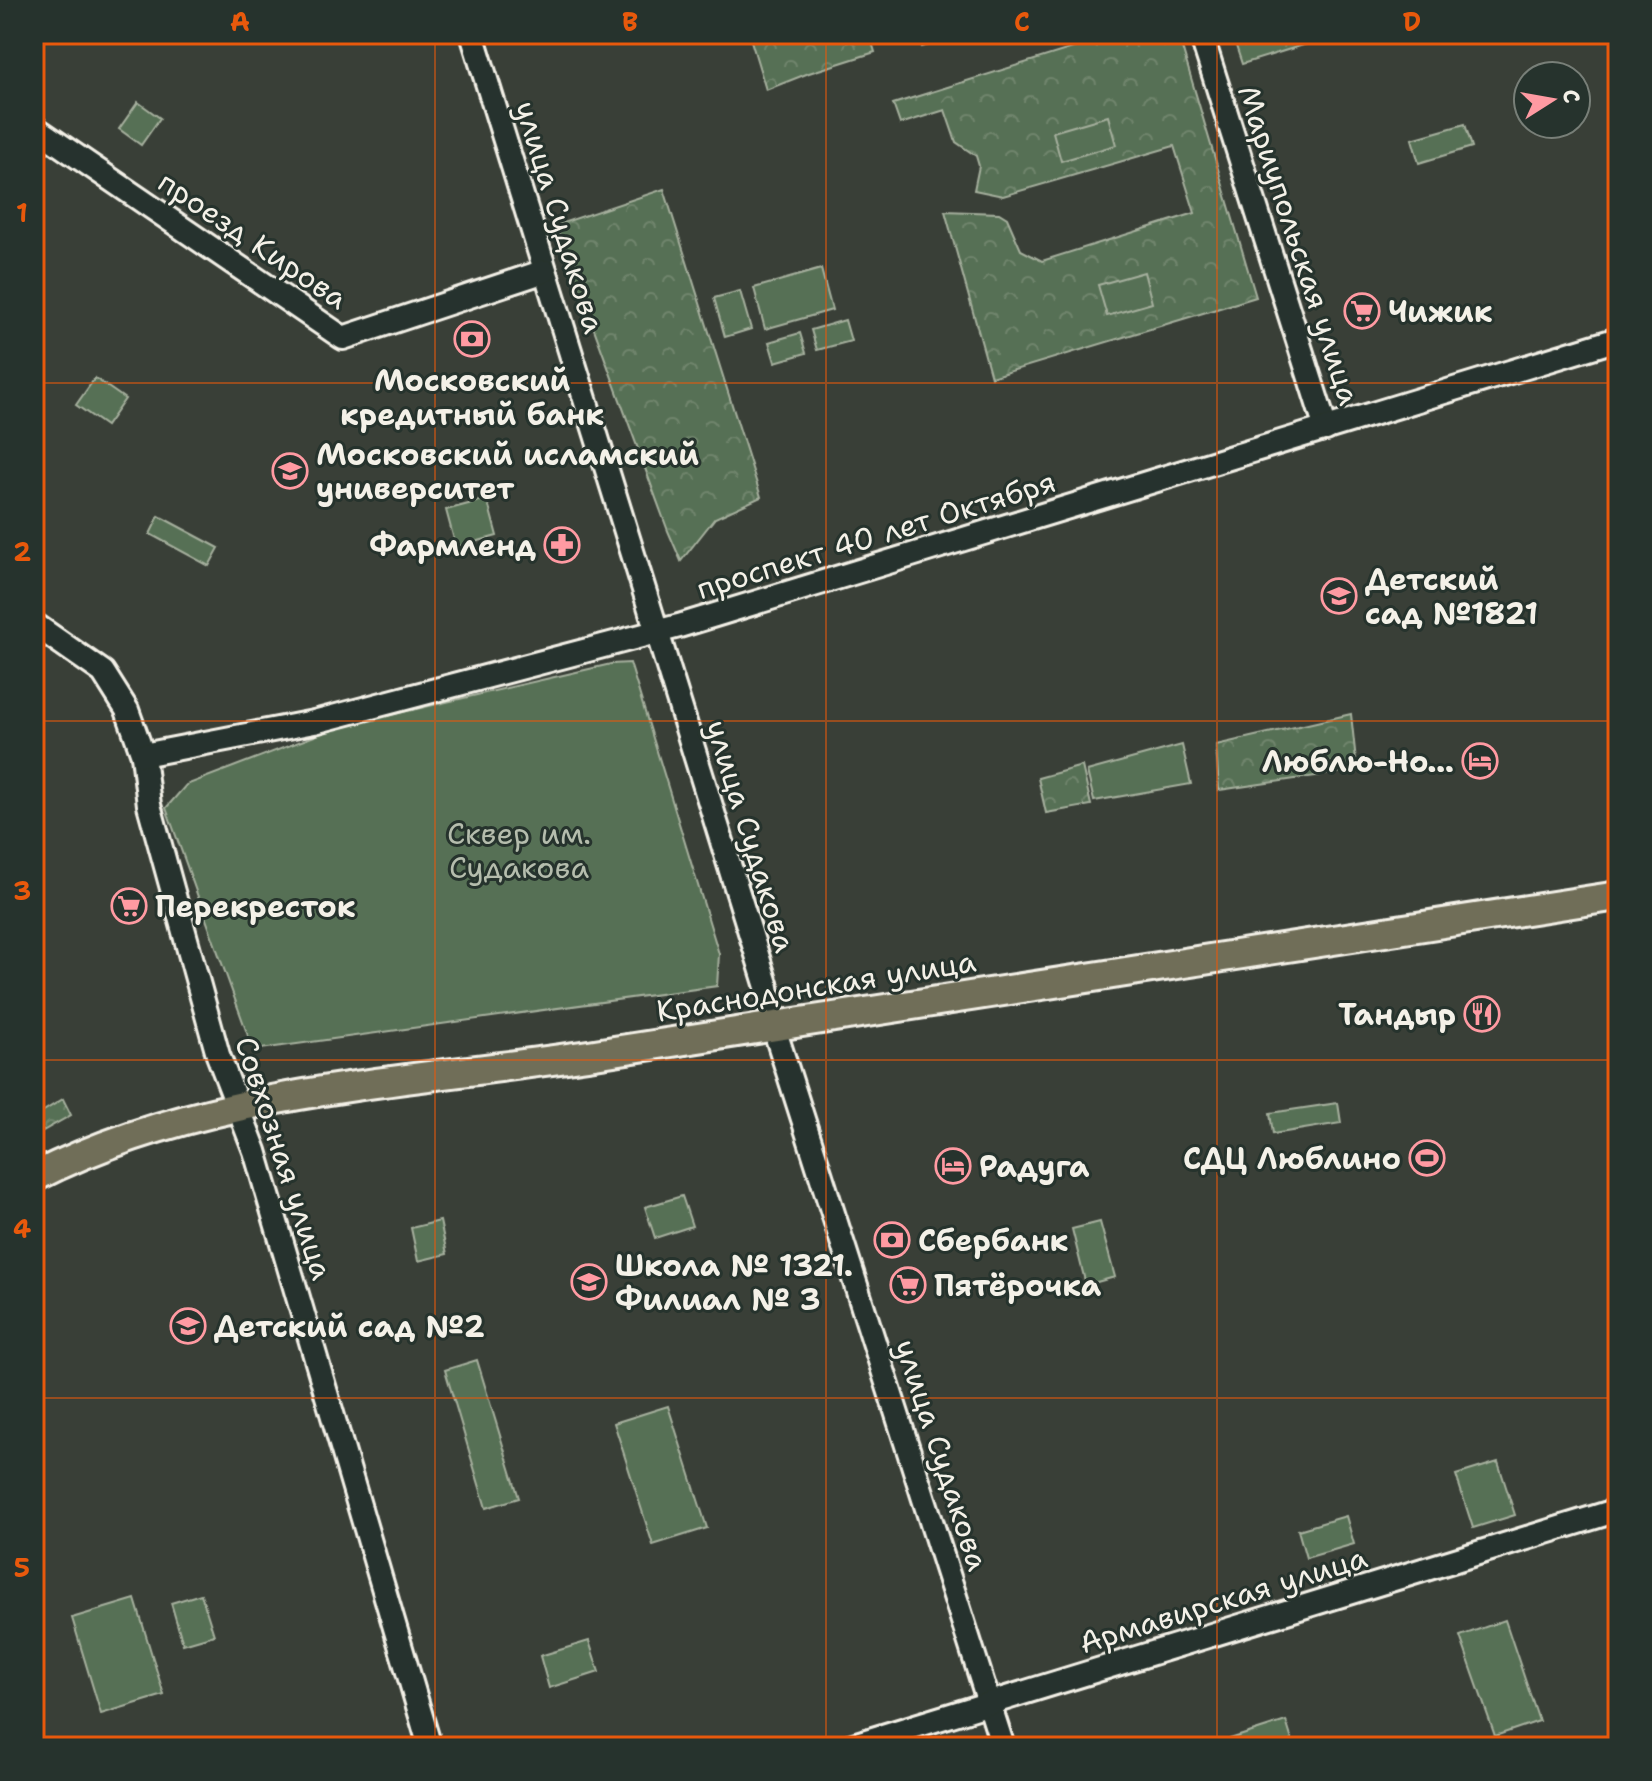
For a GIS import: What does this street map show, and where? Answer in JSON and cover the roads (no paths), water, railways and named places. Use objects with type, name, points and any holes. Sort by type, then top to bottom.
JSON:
[{"type":"main road","name":"Краснодонская улица","points":[[34,1177],[143,1132],[268,1099],[774,1028],[1618,896]]},
{"type":"street","name":"улица Судакова","points":[[472,34],[767,987],[774,1028],[1003,1747]]},
{"type":"street","name":"Мариупольская улица","points":[[1201,34],[1326,429]]},
{"type":"street","name":"проезд Кирова","points":[[34,127],[343,338],[545,271]]},
{"type":"street","name":"проспект 40 лет Октября","points":[[143,755],[314,722],[655,632],[1618,339]]},
{"type":"street","name":"Совхозная улица","points":[[34,624],[103,672],[127,710],[143,755],[149,805],[218,1055],[255,1151],[430,1747]]},
{"type":"street","name":"Армавирская улица","points":[[847,1747],[1618,1510]]},
{"type":"place","name":"Чижик","points":[[1362,311]]},
{"type":"place","name":"Московский кредитный банк","points":[[472,339]]},
{"type":"place","name":"Московский исламский университет","points":[[290,471]]},
{"type":"place","name":"Фармленд","points":[[562,545]]},
{"type":"place","name":"Детский сад №1821","points":[[1339,596]]},
{"type":"place","name":"Люблю-Но...","points":[[1480,761]]},
{"type":"place","name":"Перекресток","points":[[129,906]]},
{"type":"place","name":"Тандыр","points":[[1482,1014]]},
{"type":"place","name":"СДЦ Люблино","points":[[1427,1158]]},
{"type":"place","name":"Радуга","points":[[953,1166]]},
{"type":"place","name":"Сбербанк","points":[[892,1240]]},
{"type":"place","name":"Школа № 1321. Филиал № 3","points":[[589,1282]]},
{"type":"place","name":"Пятёрочка","points":[[908,1285]]},
{"type":"place","name":"Детский сад №2","points":[[188,1326]]},
{"type":"park label","name":"Сквер им. Судакова","points":[[519,850]]}]
